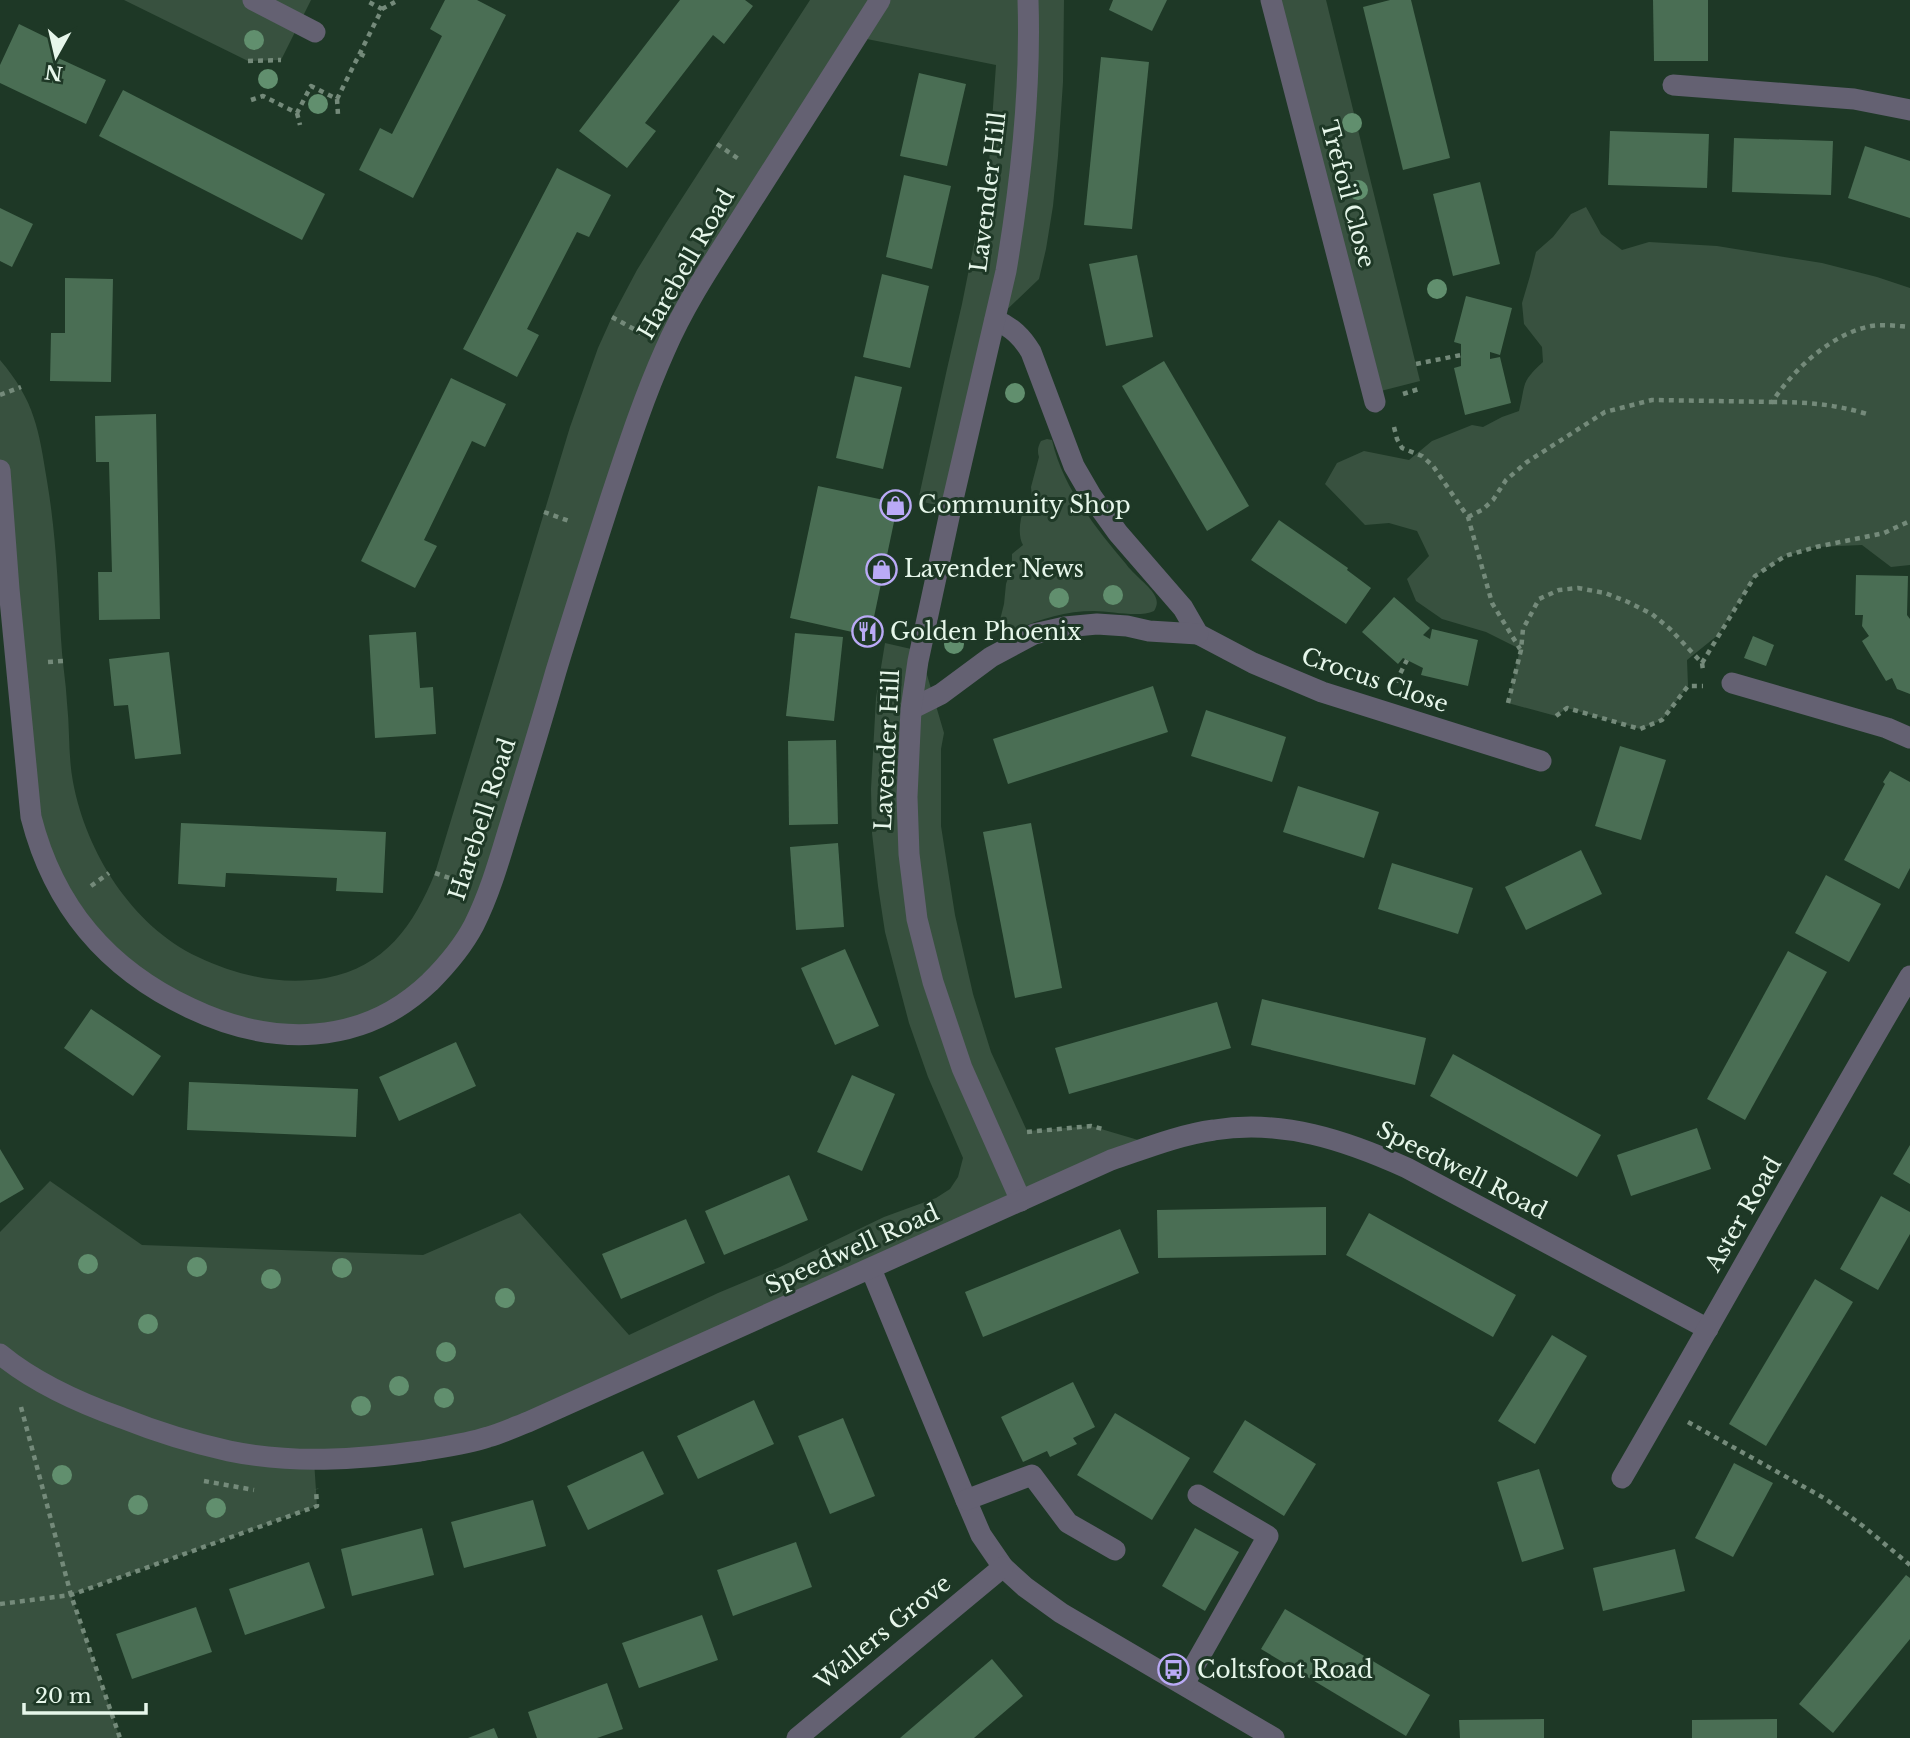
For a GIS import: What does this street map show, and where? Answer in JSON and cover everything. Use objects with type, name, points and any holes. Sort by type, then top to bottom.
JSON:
[{"type":"street","points":[[253,0],[315,32]]},
{"type":"street","name":"Harebell Road","points":[[0,470],[10,602],[32,817],[49,870],[87,930],[113,959],[150,987],[206,1016],[242,1028],[270,1033],[320,1034],[355,1027],[390,1013],[419,992],[444,968],[465,941],[489,892],[582,587],[635,426],[666,346],[735,228],[880,0]]},
{"type":"street","name":"Lavender Hill","points":[[1021,1201],[958,1058],[933,982],[917,919],[909,854],[907,797],[911,709],[918,661],[1006,271],[1019,185],[1028,69],[1028,0]]},
{"type":"street","name":"Trefoil Close","points":[[1270,0],[1375,402]]},
{"type":"street","points":[[1673,85],[1854,99],[1910,110]]},
{"type":"street","points":[[995,320],[1014,330],[1031,352],[1074,466],[1092,497],[1118,533],[1183,608],[1198,634]]},
{"type":"street","name":"Crocus Close","points":[[911,709],[941,694],[991,657],[1034,634],[1097,624],[1198,634],[1253,663],[1322,692],[1541,761]]},
{"type":"street","points":[[1732,683],[1887,728],[1910,738]]},
{"type":"street","name":"Aster Road","points":[[1622,1478],[1910,976]]},
{"type":"street","name":"Speedwell Road","points":[[5,1358],[97,1409],[146,1428],[232,1451],[314,1460],[386,1456],[435,1448],[487,1438],[528,1422],[1111,1160],[1183,1136],[1241,1127],[1273,1126],[1331,1138],[1375,1153],[1707,1329]]},
{"type":"street","points":[[871,1269],[965,1500],[981,1535],[1003,1567],[1061,1613],[1274,1738]]},
{"type":"street","points":[[965,1500],[1032,1475],[1068,1523],[1115,1550]]},
{"type":"street","points":[[1184,1684],[1268,1536],[1198,1494]]},
{"type":"street","name":"Wallers Grove","points":[[797,1738],[1003,1567]]},
{"type":"path","points":[[365,0],[382,9]]},
{"type":"path","points":[[338,115],[337,99],[382,9],[395,2]]},
{"type":"path","points":[[360,54],[367,57]]},
{"type":"path","points":[[248,61],[281,60]]},
{"type":"path","points":[[300,125],[297,113],[311,86],[337,99]]},
{"type":"path","points":[[251,100],[262,96],[297,113]]},
{"type":"path","points":[[1772,402],[1794,374],[1839,338],[1871,326],[1910,327]]},
{"type":"path","points":[[1416,364],[1461,355]]},
{"type":"path","points":[[0,395],[21,387]]},
{"type":"path","points":[[1468,517],[1488,505],[1506,480],[1527,462],[1605,412],[1652,400],[1803,402],[1837,405],[1867,414]]},
{"type":"path","points":[[1393,425],[1402,448],[1422,456],[1433,466],[1468,517],[1492,603],[1521,650]]},
{"type":"path","points":[[1508,703],[1521,650],[1523,629],[1539,599],[1559,590],[1578,588],[1605,593],[1628,602],[1652,614],[1702,663],[1755,576],[1785,556],[1884,533],[1910,521]]},
{"type":"path","points":[[1395,683],[1408,660]]},
{"type":"path","points":[[1556,716],[1567,708],[1640,729],[1662,719],[1688,686],[1707,686]]},
{"type":"path","points":[[5,1358],[71,1595],[120,1738]]},
{"type":"path","points":[[1663,1408],[1824,1498],[1910,1565]]},
{"type":"path","points":[[0,1604],[71,1595],[317,1506],[314,1460]]},
{"type":"green space","points":[[124,0],[311,0],[281,60],[248,61]]},
{"type":"green space","points":[[810,0],[1064,0],[1063,82],[1058,156],[1046,249],[1039,279],[995,321],[951,508],[918,501],[981,209],[989,163],[996,65],[857,37],[666,346],[474,924],[390,1013],[270,1033],[131,974],[42,852],[0,470],[0,360],[28,403],[41,447],[55,540],[71,772],[79,808],[101,860],[133,906],[152,926],[198,957],[244,974],[293,981],[326,978],[365,964],[381,954],[407,926],[435,873],[570,427],[612,317],[666,223]]},
{"type":"green space","points":[[1271,0],[1326,0],[1420,381],[1373,393]]},
{"type":"green space","points":[[1586,207],[1601,234],[1622,250],[1649,242],[1717,246],[1822,263],[1910,288],[1910,565],[1891,567],[1862,545],[1816,547],[1785,556],[1755,576],[1718,635],[1687,660],[1688,686],[1662,720],[1640,729],[1567,708],[1556,716],[1508,703],[1520,649],[1486,632],[1442,619],[1416,601],[1407,579],[1429,556],[1417,531],[1389,523],[1365,525],[1325,484],[1337,463],[1364,451],[1409,460],[1432,441],[1472,425],[1483,427],[1519,411],[1527,380],[1543,362],[1542,347],[1524,324],[1522,303],[1536,252],[1553,237],[1571,214]]},
{"type":"green space","points":[[1047,439],[1052,440],[1072,491],[1092,521],[1129,568],[1153,593],[1157,602],[1154,611],[1141,614],[1094,611],[1072,613],[1040,620],[1009,633],[1011,628],[1001,626],[1012,554],[1023,545],[1020,534],[1021,520],[1025,507],[1032,498],[1031,487],[1039,457],[1039,445]]},
{"type":"green space","points":[[885,643],[920,651],[944,733],[941,749],[941,826],[955,915],[973,994],[991,1052],[1027,1131],[1091,1126],[1155,1145],[528,1422],[314,1460],[317,1506],[71,1595],[120,1738],[0,1738],[0,1232],[50,1181],[142,1245],[423,1255],[520,1213],[629,1335],[884,1217],[936,1198],[950,1189],[958,1177],[963,1158],[928,1077],[909,1023],[885,932],[878,886],[872,833],[871,789],[876,698]]},
{"type":"building","points":[[445,0],[477,0],[506,15],[413,198],[359,170],[380,128],[392,134],[442,36],[430,29]]},
{"type":"building","points":[[680,0],[745,0],[753,6],[724,44],[713,35],[645,123],[656,131],[627,168],[579,131]]},
{"type":"building","points":[[1113,0],[1167,0],[1152,31],[1109,10]]},
{"type":"building","points":[[1390,0],[1411,0],[1450,158],[1403,170],[1363,7]]},
{"type":"building","points":[[1653,0],[1708,0],[1708,61],[1654,61]]},
{"type":"building","points":[[19,24],[62,45],[56,57],[106,80],[86,124],[0,83],[0,65]]},
{"type":"building","points":[[1101,57],[1149,62],[1132,229],[1084,225]]},
{"type":"building","points":[[919,73],[966,84],[947,166],[900,156]]},
{"type":"building","points":[[123,90],[325,194],[302,240],[99,136]]},
{"type":"building","points":[[1610,131],[1709,134],[1707,188],[1608,185]]},
{"type":"building","points":[[1734,138],[1833,141],[1831,195],[1732,192]]},
{"type":"building","points":[[1865,146],[1910,161],[1910,218],[1848,198]]},
{"type":"building","points":[[557,168],[611,195],[589,237],[577,232],[527,329],[539,335],[517,377],[463,349]]},
{"type":"building","points":[[904,175],[951,186],[932,269],[886,257]]},
{"type":"building","points":[[1480,182],[1500,264],[1453,276],[1433,194]]},
{"type":"building","points":[[0,208],[33,224],[12,267],[0,261]]},
{"type":"building","points":[[1137,255],[1153,337],[1106,346],[1089,264]]},
{"type":"building","points":[[882,274],[929,286],[910,368],[863,357]]},
{"type":"building","points":[[65,278],[113,279],[111,382],[50,381],[51,333],[65,333]]},
{"type":"building","points":[[1466,296],[1512,308],[1500,355],[1490,352],[1490,359],[1500,357],[1511,403],[1465,415],[1454,368],[1461,366],[1461,344],[1454,342]]},
{"type":"building","points":[[1164,361],[1249,506],[1207,531],[1122,386]]},
{"type":"building","points":[[855,376],[902,387],[883,469],[836,458]]},
{"type":"building","points":[[451,378],[506,404],[485,447],[472,441],[424,540],[437,546],[415,588],[361,561]]},
{"type":"building","points":[[156,414],[160,619],[99,620],[98,572],[112,572],[109,462],[96,462],[95,416]]},
{"type":"building","points":[[818,486],[898,503],[870,636],[790,618]]},
{"type":"building","points":[[1279,520],[1348,568],[1347,570],[1371,588],[1346,624],[1251,560]]},
{"type":"building","points":[[1856,575],[1908,576],[1910,694],[1897,689],[1892,678],[1886,681],[1862,641],[1869,636],[1862,626],[1863,615],[1855,615]]},
{"type":"building","points":[[1394,597],[1430,628],[1423,635],[1430,639],[1432,629],[1478,640],[1468,686],[1421,675],[1423,668],[1403,658],[1398,664],[1362,632]]},
{"type":"building","points":[[416,632],[420,688],[433,687],[436,734],[375,738],[369,635]]},
{"type":"building","points":[[795,633],[843,637],[834,721],[786,716]]},
{"type":"building","points":[[1753,636],[1774,645],[1766,666],[1744,658]]},
{"type":"building","points":[[169,652],[181,754],[135,759],[128,705],[114,706],[109,659]]},
{"type":"building","points":[[1153,686],[1168,732],[1008,784],[993,739]]},
{"type":"building","points":[[1206,710],[1286,737],[1272,782],[1191,756]]},
{"type":"building","points":[[836,740],[838,824],[789,825],[788,741]]},
{"type":"building","points":[[1620,746],[1666,760],[1641,840],[1595,826]]},
{"type":"building","points":[[1890,771],[1910,782],[1910,868],[1899,889],[1844,860]]},
{"type":"building","points":[[1298,786],[1379,812],[1364,858],[1283,832]]},
{"type":"building","points":[[181,823],[386,832],[383,893],[336,891],[337,878],[226,873],[225,887],[178,884]]},
{"type":"building","points":[[1031,823],[1062,988],[1015,998],[983,832]]},
{"type":"building","points":[[838,843],[844,927],[796,930],[790,847]]},
{"type":"building","points":[[1581,850],[1602,894],[1526,930],[1505,887]]},
{"type":"building","points":[[1392,863],[1473,888],[1458,934],[1378,909]]},
{"type":"building","points":[[1826,875],[1881,904],[1849,962],[1795,933]]},
{"type":"building","points":[[845,949],[879,1026],[835,1045],[801,968]]},
{"type":"building","points":[[1788,951],[1827,972],[1745,1120],[1707,1099]]},
{"type":"building","points":[[1262,999],[1426,1038],[1415,1085],[1251,1045]]},
{"type":"building","points":[[1217,1002],[1231,1048],[1069,1094],[1055,1048]]},
{"type":"building","points":[[91,1009],[161,1056],[133,1096],[64,1048]]},
{"type":"building","points":[[456,1042],[476,1086],[399,1121],[379,1077]]},
{"type":"building","points":[[1453,1054],[1601,1135],[1577,1177],[1430,1096]]},
{"type":"building","points":[[852,1075],[895,1094],[862,1171],[817,1152]]},
{"type":"building","points":[[189,1082],[358,1089],[356,1137],[187,1130]]},
{"type":"building","points":[[1697,1128],[1711,1169],[1631,1196],[1617,1155]]},
{"type":"building","points":[[1910,1145],[1910,1184],[1893,1174]]},
{"type":"building","points":[[0,1149],[24,1189],[0,1203]]},
{"type":"building","points":[[789,1175],[808,1220],[724,1255],[705,1211]]},
{"type":"building","points":[[1881,1196],[1910,1212],[1910,1234],[1878,1290],[1840,1269]]},
{"type":"building","points":[[1326,1207],[1326,1255],[1158,1258],[1157,1210]]},
{"type":"building","points":[[1369,1213],[1516,1295],[1493,1337],[1346,1255]]},
{"type":"building","points":[[686,1219],[705,1263],[621,1299],[602,1254]]},
{"type":"building","points":[[1120,1229],[1139,1273],[983,1337],[965,1292]]},
{"type":"building","points":[[1815,1279],[1853,1302],[1766,1446],[1729,1424]]},
{"type":"building","points":[[1552,1335],[1587,1356],[1535,1444],[1498,1421]]},
{"type":"building","points":[[1073,1382],[1095,1427],[1073,1438],[1077,1444],[1050,1457],[1047,1451],[1023,1462],[1001,1417]]},
{"type":"building","points":[[754,1400],[774,1444],[698,1479],[677,1436]]},
{"type":"building","points":[[1115,1413],[1190,1458],[1152,1520],[1077,1475]]},
{"type":"building","points":[[843,1418],[875,1496],[830,1514],[798,1436]]},
{"type":"building","points":[[1245,1420],[1316,1464],[1284,1516],[1213,1472]]},
{"type":"building","points":[[643,1451],[664,1494],[588,1530],[567,1486]]},
{"type":"building","points":[[1734,1463],[1773,1483],[1733,1557],[1695,1538]]},
{"type":"building","points":[[1539,1469],[1564,1549],[1522,1562],[1497,1482]]},
{"type":"building","points":[[533,1500],[546,1546],[464,1568],[451,1522]]},
{"type":"building","points":[[422,1528],[434,1575],[352,1596],[341,1549]]},
{"type":"building","points":[[1195,1528],[1239,1552],[1205,1611],[1162,1586]]},
{"type":"building","points":[[796,1542],[812,1587],[733,1616],[717,1570]]},
{"type":"building","points":[[1675,1549],[1685,1591],[1603,1611],[1593,1568]]},
{"type":"building","points":[[309,1562],[325,1608],[245,1635],[229,1589]]},
{"type":"building","points":[[1906,1575],[1910,1578],[1910,1639],[1833,1733],[1799,1704]]},
{"type":"building","points":[[196,1607],[212,1652],[132,1679],[116,1634]]},
{"type":"building","points":[[1285,1609],[1430,1695],[1406,1736],[1261,1649]]},
{"type":"building","points":[[702,1615],[718,1660],[639,1688],[622,1643]]},
{"type":"building","points":[[992,1659],[1023,1696],[974,1738],[900,1738]]},
{"type":"building","points":[[607,1683],[623,1729],[597,1738],[537,1738],[528,1712]]},
{"type":"building","points":[[1544,1719],[1544,1738],[1460,1738],[1459,1720]]},
{"type":"building","points":[[1777,1719],[1777,1738],[1692,1738],[1692,1720]]},
{"type":"building","points":[[494,1728],[498,1738],[468,1738]]},
{"type":"place","name":"Community Shop","points":[[895,505]]},
{"type":"place","name":"Lavender News","points":[[881,569]]},
{"type":"place","name":"Golden Phoenix","points":[[867,632]]},
{"type":"place","name":"Coltsfoot Road","points":[[1174,1670]]}]
